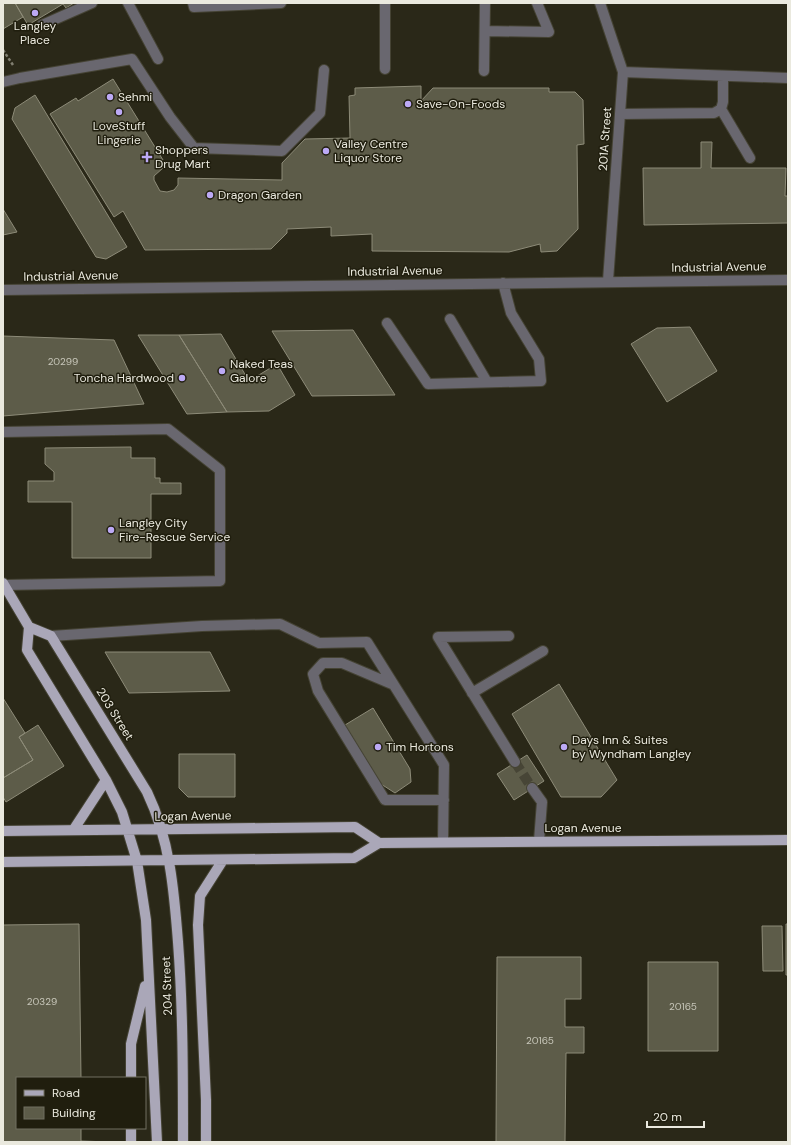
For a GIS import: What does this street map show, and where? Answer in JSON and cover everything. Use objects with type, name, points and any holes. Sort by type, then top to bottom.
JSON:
[{"type":"main road","points":[[3,584],[28,627],[27,650],[106,780],[129,831]]},
{"type":"main road","points":[[28,627],[51,636]]},
{"type":"main road","name":"203 Street","points":[[51,636],[147,792],[157,814],[162,830]]},
{"type":"main road","points":[[74,829],[106,780]]},
{"type":"main road","name":"Logan Avenue","points":[[3,831],[74,829],[129,831],[355,827],[378,843],[788,840]]},
{"type":"main road","name":"204 Street","points":[[162,830],[170,859],[180,967],[183,1142]]},
{"type":"main road","name":"204 Street","points":[[129,831],[137,861],[146,920],[157,1142]]},
{"type":"main road","points":[[3,862],[354,858],[378,843]]},
{"type":"main road","points":[[206,1142],[206,1100],[198,925],[200,896],[222,860]]},
{"type":"main road","points":[[131,1077],[132,1044],[148,975]]},
{"type":"main road","points":[[131,1129],[131,1142]]},
{"type":"street","points":[[42,25],[92,3]]},
{"type":"street","points":[[128,3],[158,59]]},
{"type":"street","points":[[192,3],[194,7],[280,3]]},
{"type":"street","points":[[385,3],[385,69]]},
{"type":"street","points":[[484,71],[485,3]]},
{"type":"street","points":[[484,31],[549,32],[537,3]]},
{"type":"street","name":"201A Street","points":[[600,3],[623,72],[608,281]]},
{"type":"street","points":[[3,82],[132,60],[170,117],[194,148],[282,151],[320,113],[324,70]]},
{"type":"street","points":[[623,72],[788,78]]},
{"type":"street","points":[[620,114],[714,113],[721,109],[723,102],[723,76]]},
{"type":"street","points":[[721,109],[750,158]]},
{"type":"street","name":"Industrial Avenue","points":[[3,290],[608,281],[788,280]]},
{"type":"street","points":[[387,323],[428,384],[541,381],[539,359],[511,313],[503,283]]},
{"type":"street","points":[[450,319],[487,382]]},
{"type":"street","points":[[3,432],[168,429],[220,470],[220,581],[3,584]]},
{"type":"street","points":[[51,636],[202,626],[280,624],[319,643],[367,642],[444,765],[443,842]]},
{"type":"street","points":[[509,636],[438,637],[515,762]]},
{"type":"street","points":[[472,693],[543,651]]},
{"type":"street","points":[[394,685],[342,663],[323,663],[313,674],[318,691],[385,800],[444,800]]},
{"type":"street","points":[[532,788],[542,802],[539,841]]},
{"type":"building","points":[[3,3],[15,3],[23,17],[3,29]]},
{"type":"building","name":"Langley Place","points":[[15,3],[74,3],[66,8],[63,4],[28,25]]},
{"type":"building","points":[[113,79],[163,160],[160,162],[163,168],[154,176],[154,180],[160,191],[167,192],[174,190],[178,185],[178,178],[282,180],[282,163],[305,139],[350,138],[349,96],[355,95],[355,88],[421,86],[421,101],[433,88],[549,88],[549,92],[575,92],[583,100],[584,144],[577,145],[578,229],[557,251],[541,252],[540,244],[509,252],[372,251],[372,234],[331,236],[331,227],[287,229],[287,233],[271,249],[145,250],[123,211],[114,217],[50,114],[76,98],[78,101]]},
{"type":"building","points":[[35,95],[127,247],[106,259],[96,257],[12,119],[15,108]]},
{"type":"building","points":[[701,142],[712,142],[711,168],[786,168],[785,196],[788,196],[788,223],[644,225],[643,168],[701,168]]},
{"type":"building","points":[[3,209],[17,232],[3,235]]},
{"type":"building","points":[[690,327],[717,371],[667,402],[631,344],[657,328]]},
{"type":"building","points":[[353,330],[395,395],[312,396],[272,331]]},
{"type":"building","name":"Naked Teas Galore","points":[[221,334],[249,381],[277,364],[295,395],[269,411],[227,412],[179,335]]},
{"type":"building","points":[[138,335],[179,335],[227,412],[187,414]]},
{"type":"building","points":[[3,336],[114,340],[144,404],[3,416]]},
{"type":"building","name":"Langley City Fire-Rescue Service","points":[[131,447],[131,458],[155,458],[155,478],[160,478],[160,483],[181,483],[181,494],[151,494],[151,558],[72,558],[72,502],[28,502],[28,481],[54,481],[54,472],[45,464],[45,448]]},
{"type":"building","points":[[105,652],[210,652],[230,691],[129,693]]},
{"type":"building","name":"Days Inn & Suites by Wyndham Langley","points":[[559,684],[617,780],[601,797],[561,797],[512,714]]},
{"type":"building","points":[[3,698],[25,733],[19,737],[33,760],[3,778]]},
{"type":"building","name":"Tim Hortons","points":[[373,708],[410,769],[411,782],[395,793],[381,784],[345,725]]},
{"type":"building","points":[[38,725],[64,766],[6,802],[3,797],[3,778],[33,760],[19,737]]},
{"type":"building","points":[[179,754],[235,754],[235,797],[188,797],[179,788]]},
{"type":"building","points":[[527,755],[544,781],[514,800],[497,774]]},
{"type":"building","points":[[79,924],[81,1077],[16,1077],[16,1129],[81,1129],[81,1141],[110,1142],[3,1142],[3,925]]},
{"type":"building","points":[[786,924],[788,924],[788,975],[786,975]]},
{"type":"building","points":[[762,926],[782,926],[783,971],[763,971]]},
{"type":"building","points":[[497,957],[581,957],[581,999],[565,999],[565,1027],[584,1027],[584,1053],[566,1053],[565,1142],[496,1142]]},
{"type":"building","points":[[648,962],[718,962],[718,1051],[648,1051]]},
{"type":"tunnel","points":[[515,762],[532,788]]},
{"type":"place","name":"Langley Place","points":[[35,13]]},
{"type":"place","name":"Sehmi","points":[[110,97]]},
{"type":"place","name":"Save-On-Foods","points":[[408,104]]},
{"type":"place","name":"LoveStuff Lingerie","points":[[119,112]]},
{"type":"place","name":"Valley Centre Liquor Store","points":[[326,151]]},
{"type":"place","name":"Shoppers Drug Mart","points":[[147,157]]},
{"type":"place","name":"Dragon Garden","points":[[210,195]]},
{"type":"place","name":"Naked Teas Galore","points":[[222,371]]},
{"type":"place","name":"Toncha Hardwood","points":[[182,378]]},
{"type":"place","name":"Langley City Fire-Rescue Service","points":[[111,530]]},
{"type":"place","name":"Tim Hortons","points":[[378,747]]},
{"type":"place","name":"Days Inn & Suites by Wyndham Langley","points":[[564,747]]}]
